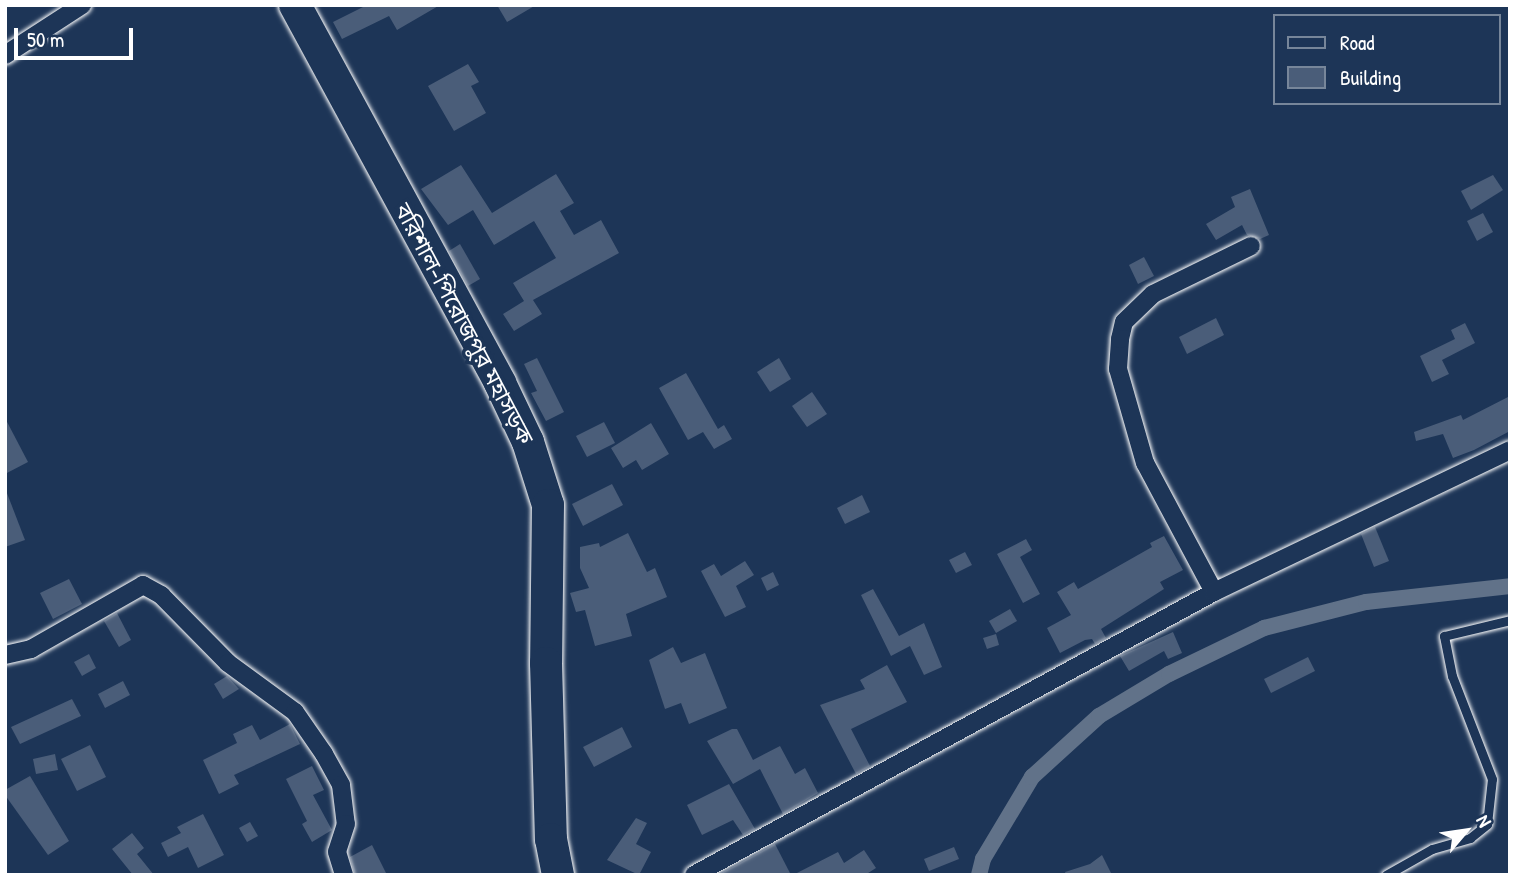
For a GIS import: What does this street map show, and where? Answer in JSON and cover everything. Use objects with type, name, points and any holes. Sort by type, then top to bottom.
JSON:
[{"type":"highway","name":"বরিশাল-পিরোজপুর মহাসড়ক","points":[[295,5],[500,383],[528,442],[548,505],[546,663],[551,839],[558,875]]},
{"type":"street","points":[[5,55],[82,5]]},
{"type":"street","points":[[1214,592],[1144,463],[1118,369],[1120,339],[1124,323],[1153,294],[1251,246]]},
{"type":"street","points":[[694,875],[1214,592],[1510,450]]},
{"type":"street","points":[[5,655],[31,649],[144,585],[161,595],[228,663],[295,712],[324,754],[341,785],[346,824],[337,852],[344,875]]},
{"type":"lane","points":[[1386,875],[1432,849],[1470,838],[1487,824],[1492,779],[1452,676],[1444,636],[1510,620]]},
{"type":"building","points":[[367,5],[440,5],[397,30],[389,16],[342,39],[333,22]]},
{"type":"building","points":[[497,5],[536,5],[507,22]]},
{"type":"building","points":[[468,64],[479,82],[471,86],[486,113],[454,131],[428,86]]},
{"type":"building","points":[[461,165],[492,213],[556,174],[574,203],[560,211],[574,235],[601,220],[619,253],[533,300],[542,314],[514,331],[503,314],[524,301],[513,283],[556,258],[534,221],[494,245],[473,210],[448,225],[421,189]]},
{"type":"building","points":[[1493,175],[1503,190],[1471,210],[1461,191]]},
{"type":"building","points":[[1250,189],[1269,235],[1260,239],[1247,235],[1242,225],[1216,240],[1206,224],[1235,207],[1231,197]]},
{"type":"building","points":[[1483,213],[1493,232],[1477,241],[1467,221]]},
{"type":"building","points":[[460,244],[480,279],[468,286],[449,251]]},
{"type":"building","points":[[1144,257],[1154,276],[1138,284],[1129,265]]},
{"type":"building","points":[[1216,318],[1224,335],[1187,354],[1179,337]]},
{"type":"building","points":[[1465,323],[1475,343],[1442,360],[1449,374],[1432,382],[1420,356],[1455,339],[1451,330]]},
{"type":"building","points":[[537,358],[564,412],[546,421],[531,393],[537,391],[524,364]]},
{"type":"building","points":[[779,358],[791,379],[770,392],[757,372]]},
{"type":"building","points":[[686,373],[718,429],[724,425],[732,439],[714,449],[703,432],[688,440],[659,388]]},
{"type":"building","points":[[812,392],[827,414],[807,427],[792,406]]},
{"type":"building","points":[[1510,396],[1510,431],[1474,450],[1453,458],[1443,434],[1416,441],[1414,432],[1461,415],[1463,420]]},
{"type":"building","points":[[5,418],[28,462],[5,474]]},
{"type":"building","points":[[604,422],[615,443],[587,457],[576,436]]},
{"type":"building","points":[[651,423],[669,454],[642,470],[636,460],[623,468],[611,448]]},
{"type":"building","points":[[612,484],[623,505],[583,526],[572,504]]},
{"type":"building","points":[[5,488],[25,540],[5,547]]},
{"type":"building","points":[[862,495],[870,512],[845,524],[837,508]]},
{"type":"building","points":[[1375,527],[1389,561],[1374,567],[1361,534]]},
{"type":"building","points":[[628,533],[647,572],[655,568],[667,597],[626,614],[632,636],[595,646],[585,610],[576,612],[570,593],[589,588],[580,568],[580,547],[599,543],[600,547]]},
{"type":"building","points":[[1164,536],[1183,570],[1160,582],[1164,589],[1101,629],[1106,638],[1095,644],[1092,639],[1085,640],[1060,653],[1047,628],[1071,615],[1057,592],[1074,582],[1078,589],[1152,547],[1150,543]]},
{"type":"building","points":[[1026,539],[1032,550],[1020,557],[1040,594],[1023,603],[997,554]]},
{"type":"building","points":[[965,552],[972,565],[956,573],[949,560]]},
{"type":"building","points":[[745,561],[754,575],[736,586],[746,607],[725,617],[701,571],[714,564],[721,576]]},
{"type":"building","points":[[773,572],[779,585],[767,591],[761,578]]},
{"type":"building","points":[[69,579],[82,604],[53,619],[40,593]]},
{"type":"building","points":[[873,589],[899,636],[924,623],[942,667],[924,675],[910,646],[891,656],[861,595]]},
{"type":"building","points":[[1010,609],[1017,621],[996,633],[989,621]]},
{"type":"building","points":[[117,613],[131,640],[119,647],[104,621]]},
{"type":"building","points":[[1173,632],[1182,653],[1168,659],[1164,651],[1129,671],[1120,656]]},
{"type":"building","points":[[996,634],[999,645],[987,649],[983,638]]},
{"type":"building","points":[[673,647],[681,663],[705,653],[727,708],[689,724],[681,703],[665,709],[649,660]]},
{"type":"building","points":[[89,654],[96,668],[82,676],[74,662]]},
{"type":"building","points":[[1308,657],[1315,671],[1271,693],[1264,679]]},
{"type":"building","points":[[887,665],[907,702],[851,729],[870,766],[856,774],[820,705],[865,689],[860,680]]},
{"type":"building","points":[[227,676],[239,689],[223,699],[214,684]]},
{"type":"building","points":[[123,681],[130,695],[105,708],[98,694]]},
{"type":"building","points":[[72,699],[81,716],[20,744],[11,727]]},
{"type":"building","points":[[290,724],[300,744],[234,775],[239,784],[219,794],[203,760],[237,743],[233,734],[252,725],[260,740]]},
{"type":"building","points":[[622,727],[632,747],[594,767],[583,747]]},
{"type":"building","points":[[737,729],[753,760],[780,746],[795,774],[805,768],[818,793],[783,814],[760,769],[733,784],[707,741]]},
{"type":"building","points":[[90,745],[106,777],[77,791],[61,759]]},
{"type":"building","points":[[55,754],[58,770],[36,774],[33,759]]},
{"type":"building","points":[[312,766],[324,790],[313,795],[332,830],[312,842],[302,824],[307,821],[286,779]]},
{"type":"building","points":[[30,776],[69,841],[48,855],[5,795],[5,790]]},
{"type":"building","points":[[729,784],[755,829],[743,835],[733,820],[702,835],[687,805]]},
{"type":"building","points":[[203,814],[224,855],[198,868],[188,847],[168,857],[161,843],[181,833],[177,827]]},
{"type":"building","points":[[636,818],[647,823],[636,844],[651,852],[639,875],[607,860]]},
{"type":"building","points":[[250,822],[258,836],[247,842],[239,828]]},
{"type":"building","points":[[132,833],[144,848],[137,854],[154,875],[133,875],[112,849]]},
{"type":"building","points":[[775,844],[791,875],[718,875]]},
{"type":"building","points":[[372,845],[387,875],[355,875],[350,857]]},
{"type":"building","points":[[954,847],[959,859],[929,871],[924,859]]},
{"type":"building","points":[[864,850],[876,868],[865,875],[793,875],[838,852],[844,863]]},
{"type":"building","points":[[1102,855],[1112,875],[1066,875],[1065,872],[1090,864]]},
{"type":"waterway","points":[[979,875],[983,859],[1032,777],[1099,716],[1169,674],[1264,628],[1366,602],[1510,586]]}]
